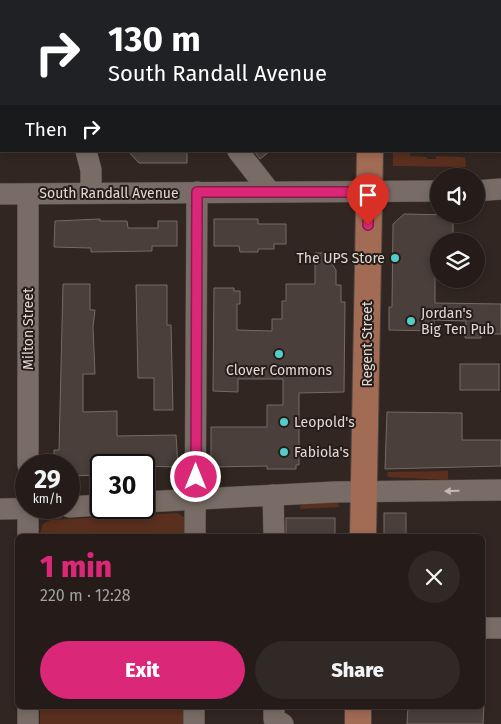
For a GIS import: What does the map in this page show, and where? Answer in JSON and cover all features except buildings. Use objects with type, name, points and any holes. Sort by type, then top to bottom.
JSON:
[{"type":"main road","name":"Regent Street","points":[[363,534],[370,152]]},
{"type":"main road","points":[[358,709],[358,724]]},
{"type":"street","points":[[86,152],[91,170],[91,193]]},
{"type":"street","points":[[239,152],[270,192]]},
{"type":"street","points":[[485,190],[501,189]]},
{"type":"street","name":"South Randall Avenue","points":[[0,194],[430,191]]},
{"type":"street","points":[[195,534],[197,192]]},
{"type":"street","name":"Milton Street","points":[[28,194],[28,454]]},
{"type":"street","points":[[155,501],[364,491],[501,490]]},
{"type":"street","points":[[273,495],[274,534]]},
{"type":"street","points":[[0,510],[15,509]]},
{"type":"street","points":[[28,519],[28,534]]},
{"type":"street","points":[[485,628],[501,628]]},
{"type":"street","points":[[28,709],[28,724]]},
{"type":"street","points":[[194,709],[194,724]]},
{"type":"street","points":[[274,709],[274,719],[283,724]]},
{"type":"shaded area","points":[[393,152],[410,152],[410,156],[427,157],[427,159],[436,159],[436,156],[462,157],[465,158],[466,167],[393,166]]},
{"type":"shaded area","points":[[448,471],[448,480],[388,477],[387,472]]},
{"type":"shaded area","points":[[337,502],[340,507],[300,509],[301,504]]},
{"type":"shaded area","points":[[178,513],[185,518],[187,534],[40,534],[43,524],[50,520],[90,518],[155,519],[155,514]]},
{"type":"shaded area","points":[[40,709],[187,709],[187,724],[40,724]]},
{"type":"place","name":"The UPS Store","points":[[395,258]]},
{"type":"place","name":"Jordan's Big Ten Pub","points":[[411,321]]},
{"type":"place","name":"Clover Commons","points":[[279,354]]},
{"type":"place","name":"Leopold's","points":[[284,422]]},
{"type":"place","name":"Fabiola's","points":[[284,452]]},
{"type":"route","points":[[196,477],[197,192],[369,192],[368,225]]}]
